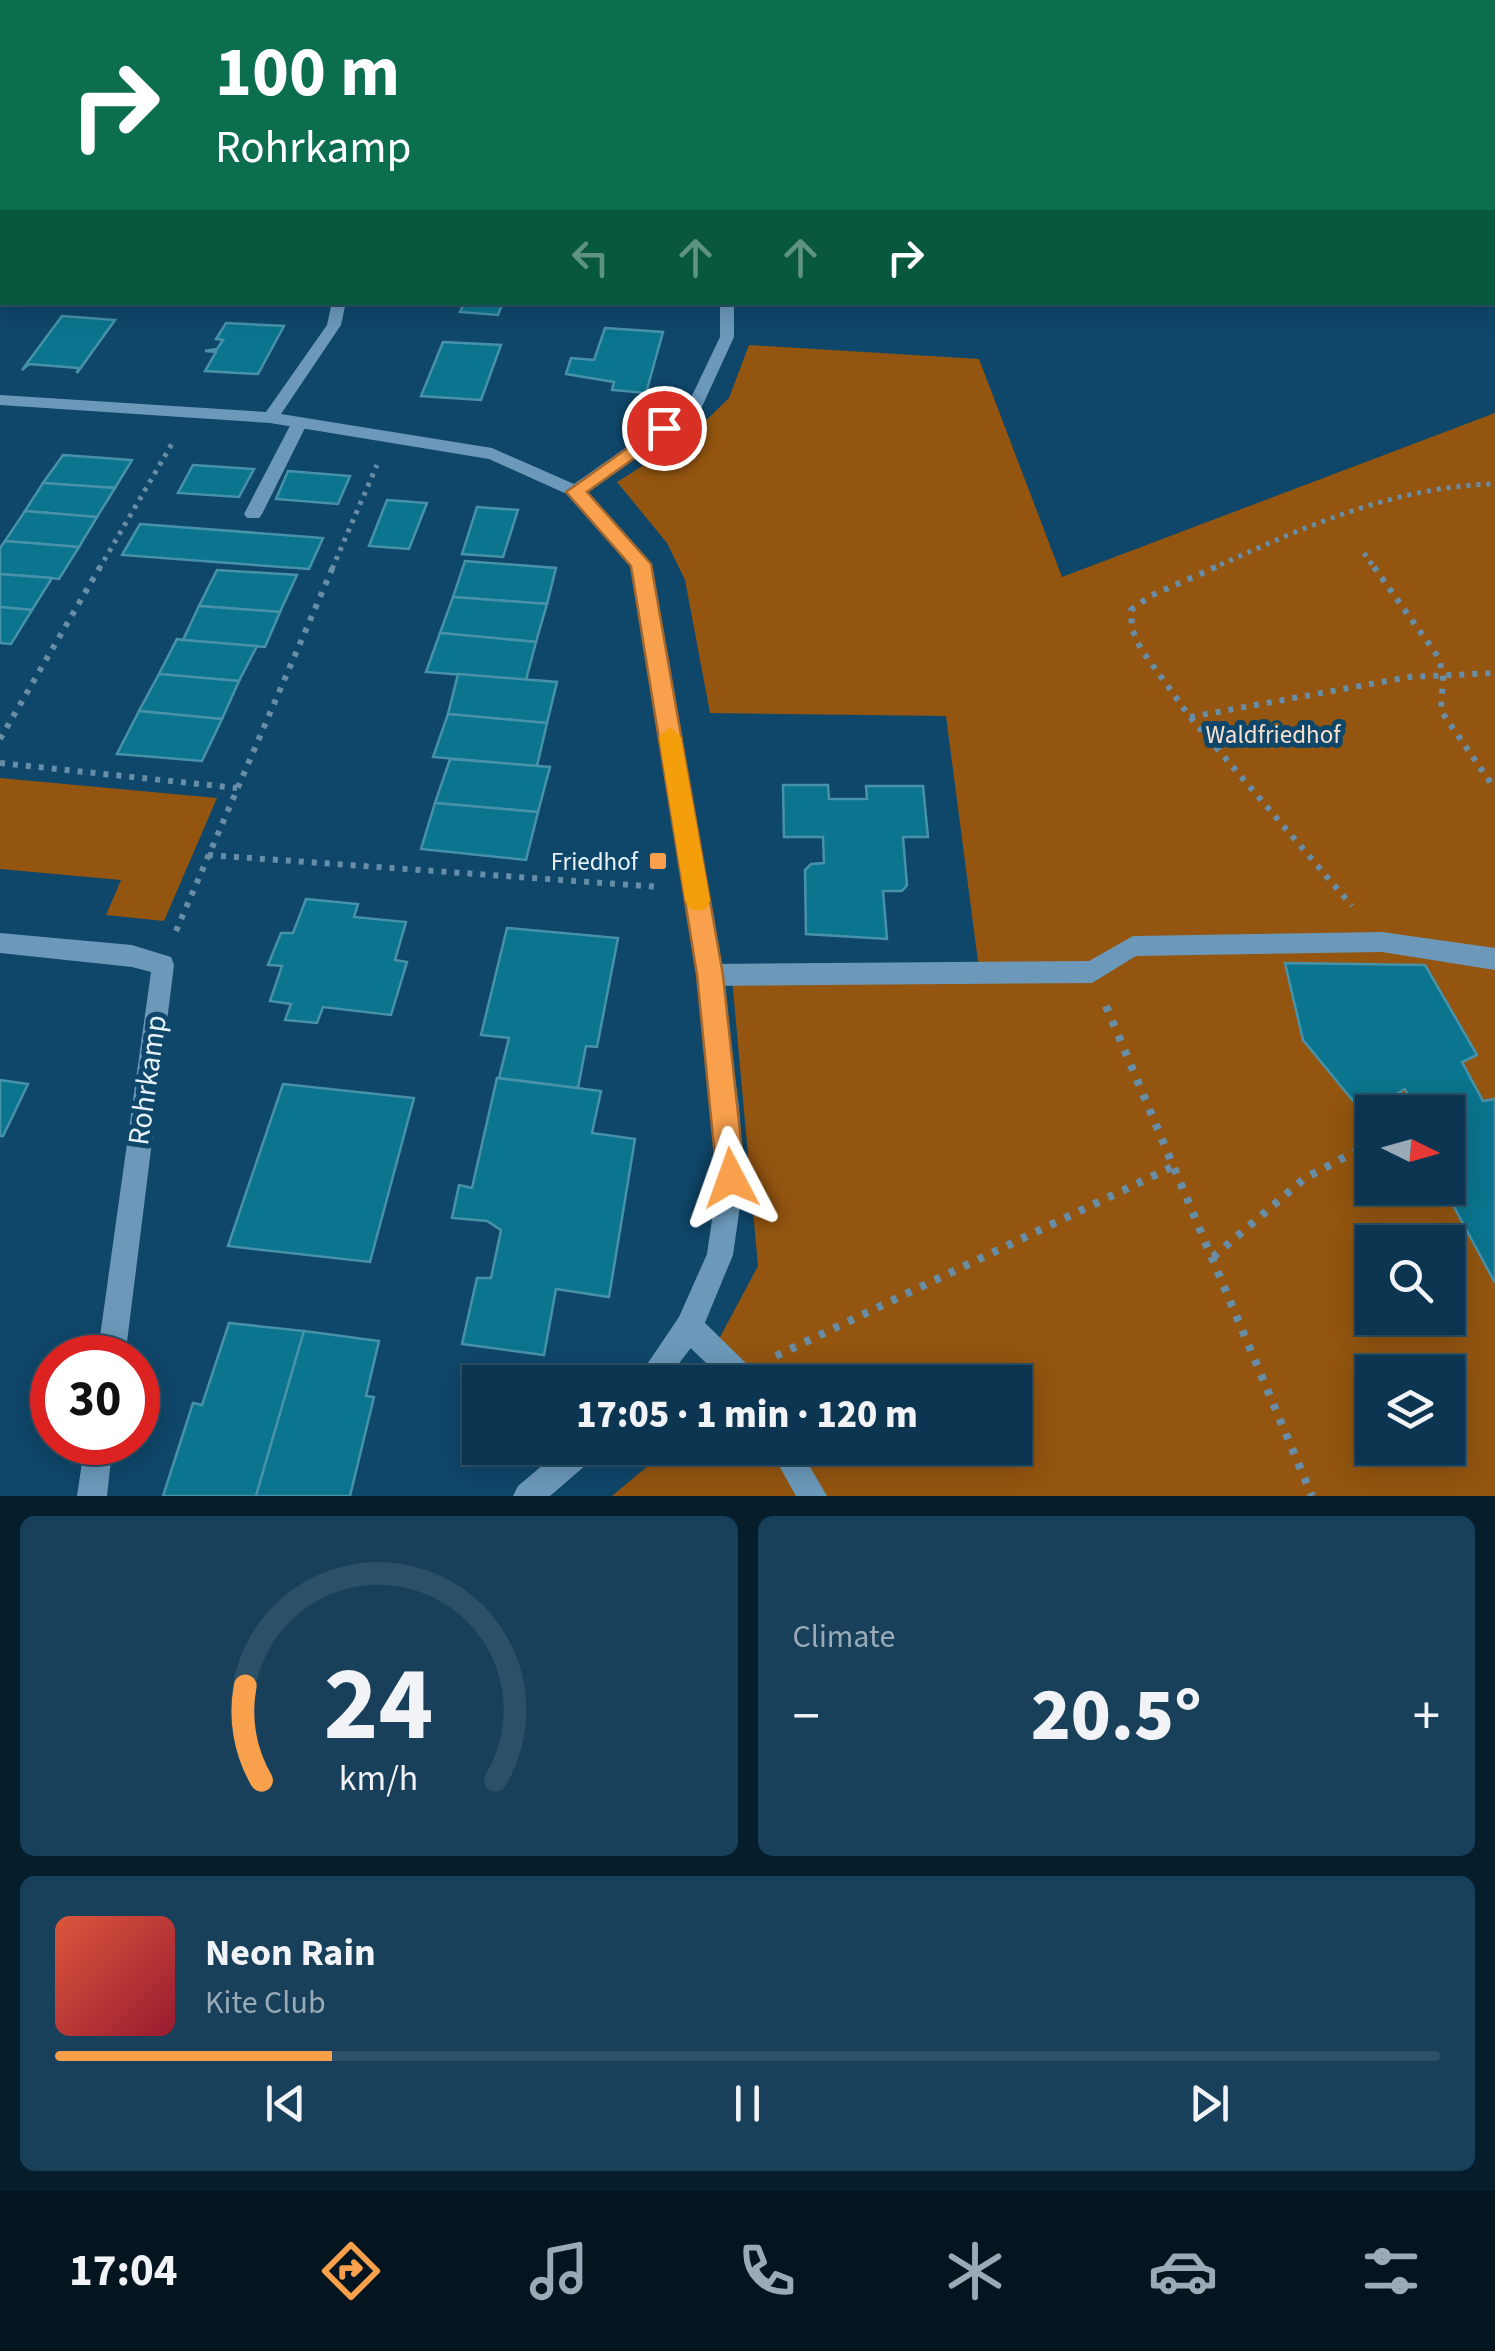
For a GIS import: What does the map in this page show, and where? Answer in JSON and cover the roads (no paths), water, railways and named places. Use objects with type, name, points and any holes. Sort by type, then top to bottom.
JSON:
[{"type":"street","points":[[270,418],[334,324],[337,305]]},
{"type":"street","points":[[575,492],[694,407],[727,337],[727,305]]},
{"type":"street","points":[[0,400],[270,418],[492,454],[575,492],[641,564],[710,975],[731,1178],[720,1255],[690,1327],[662,1365]]},
{"type":"street","points":[[253,514],[300,422]]},
{"type":"street","points":[[710,975],[1092,972],[1133,946],[1382,942],[1495,959]]},
{"type":"street","name":"Rohrkamp","points":[[0,943],[132,956],[162,965],[113,1335]]},
{"type":"street","points":[[690,1327],[729,1365]]},
{"type":"street","points":[[92,1496],[96,1465]]},
{"type":"street","points":[[528,1496],[564,1465]]},
{"type":"street","points":[[793,1465],[812,1496]]},
{"type":"place","name":"Friedhof","points":[[658,861]]},
{"type":"park label","name":"Waldfriedhof","points":[[1273,734]]}]
